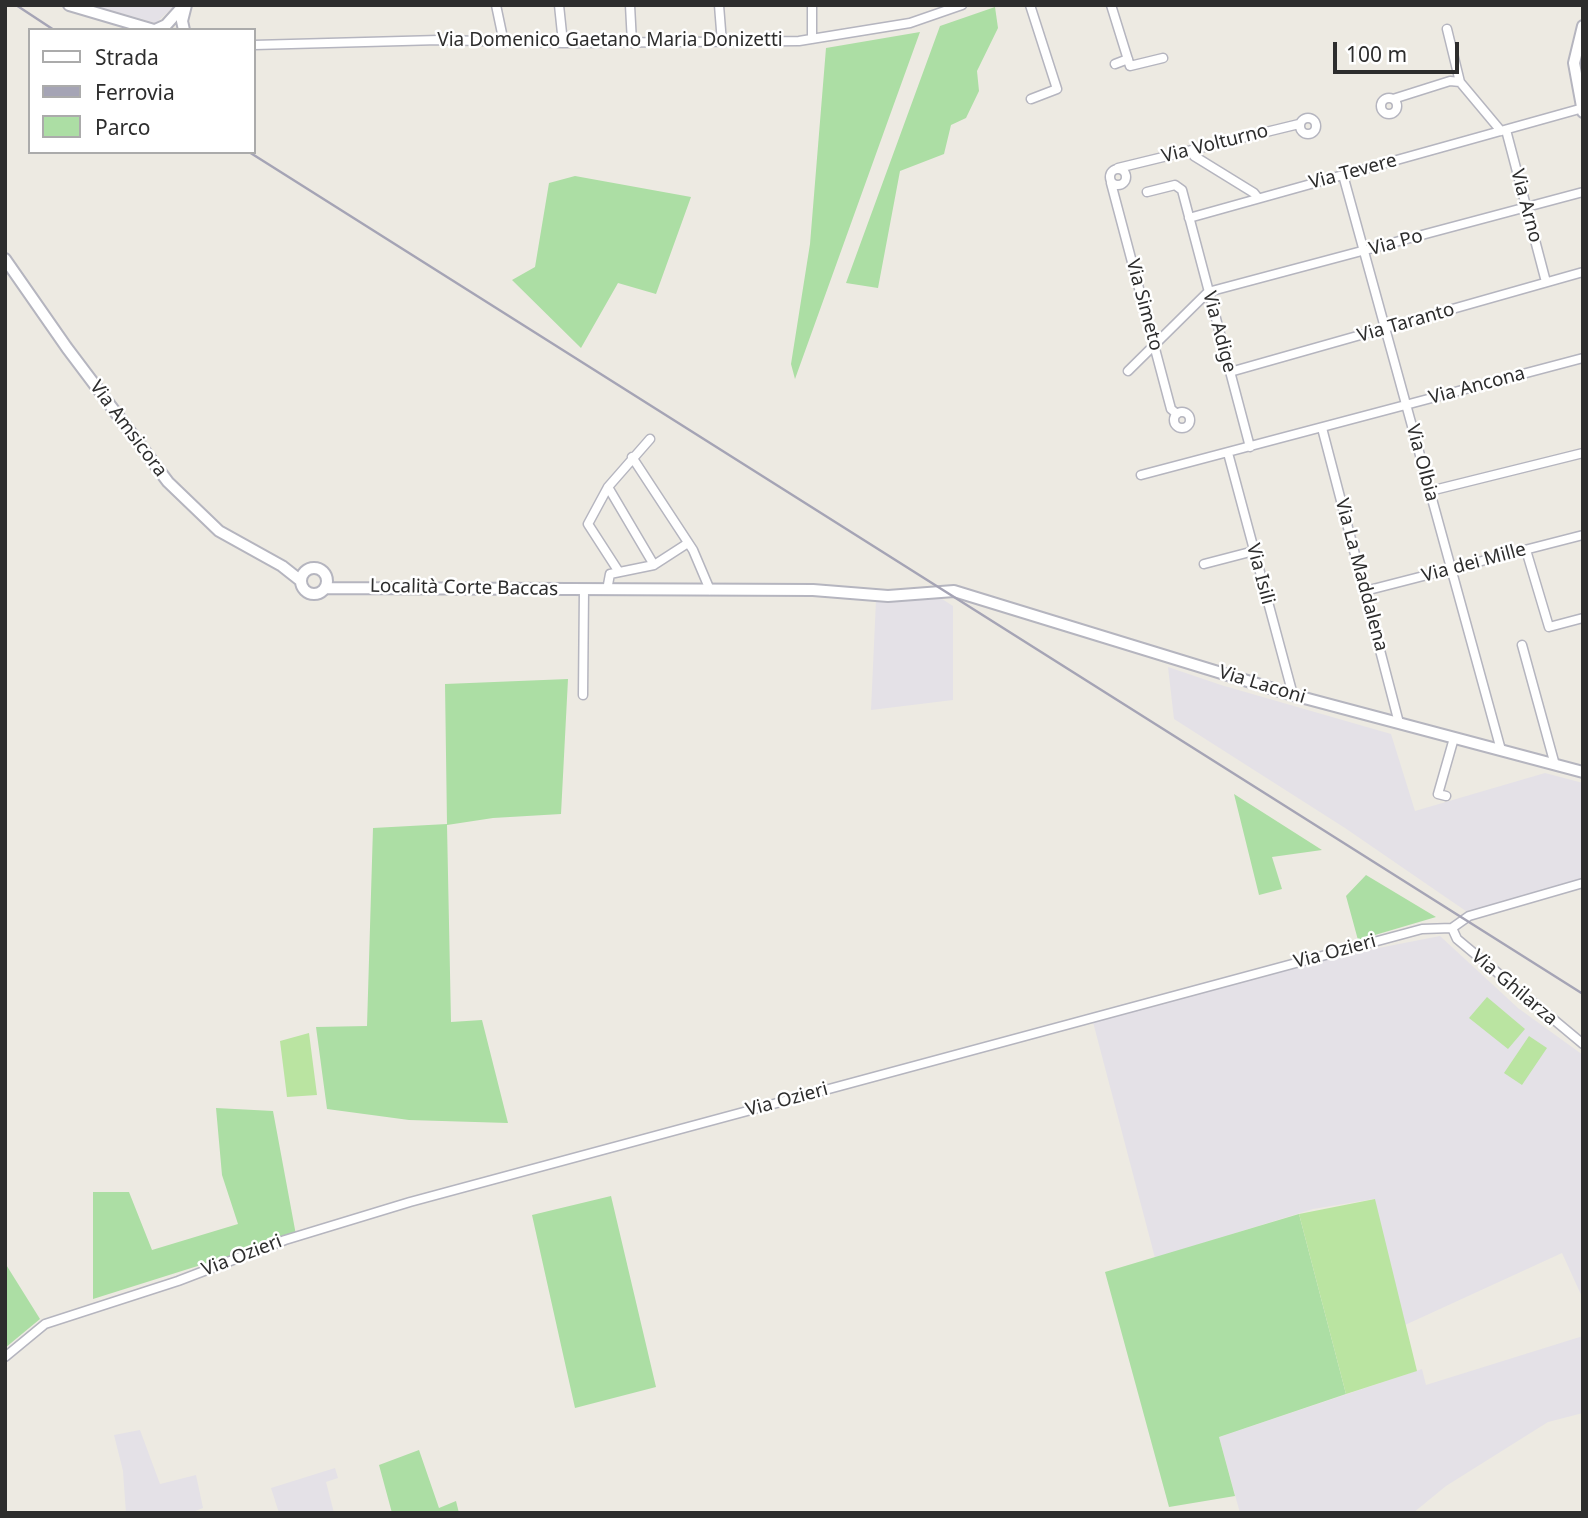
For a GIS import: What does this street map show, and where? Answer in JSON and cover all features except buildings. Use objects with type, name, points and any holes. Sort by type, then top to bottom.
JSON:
[{"type":"street","points":[[69,5],[169,26],[185,5]]},
{"type":"street","points":[[496,5],[503,43]]},
{"type":"street","points":[[559,5],[563,43]]},
{"type":"street","points":[[629,5],[632,43]]},
{"type":"street","points":[[719,5],[722,43]]},
{"type":"street","points":[[812,5],[812,39]]},
{"type":"street","name":"Via Domenico Gaetano Maria Donizetti","points":[[256,46],[439,40],[503,43],[722,43],[812,39],[910,23],[962,5]]},
{"type":"street","points":[[1030,5],[1057,89],[1031,99]]},
{"type":"street","points":[[1111,5],[1130,66],[1163,58]]},
{"type":"street","points":[[1582,110],[1575,76],[1583,26]]},
{"type":"street","points":[[1447,29],[1460,82],[1503,130]]},
{"type":"street","points":[[1115,64],[1128,59]]},
{"type":"street","points":[[1393,99],[1450,81],[1460,82]]},
{"type":"street","name":"Via Tevere","points":[[1189,218],[1582,110]]},
{"type":"street","name":"Via Volturno","points":[[1118,168],[1300,124]]},
{"type":"street","name":"Via Arno","points":[[1503,130],[1546,282]]},
{"type":"street","points":[[1192,150],[1194,156],[1254,192],[1258,198]]},
{"type":"street","points":[[1126,174],[1118,168],[1110,173],[1116,184],[1126,174],[1130,164]]},
{"type":"street","name":"Via Olbia","points":[[1343,175],[1502,750]]},
{"type":"street","name":"Via Simeto","points":[[1116,184],[1113,195],[1171,409],[1177,414]]},
{"type":"street","points":[[1147,192],[1175,186],[1182,190],[1189,218]]},
{"type":"street","name":"Via Po","points":[[1209,292],[1583,192]]},
{"type":"street","name":"Via Adige","points":[[1189,218],[1250,447]]},
{"type":"street","name":"Via Amsicora","points":[[5,260],[67,348],[168,482],[219,531],[282,566],[301,581]]},
{"type":"street","name":"Via Taranto","points":[[1230,372],[1386,330],[1583,272]]},
{"type":"street","points":[[1128,371],[1209,292]]},
{"type":"street","name":"Via Ancona","points":[[1141,475],[1583,358]]},
{"type":"street","name":"Via La Maddalena","points":[[1322,428],[1399,723]]},
{"type":"street","points":[[619,572],[588,524],[608,487],[650,439]]},
{"type":"street","name":"Via Isili","points":[[1228,453],[1293,695]]},
{"type":"street","points":[[1430,491],[1583,453]]},
{"type":"street","points":[[632,457],[688,542],[710,590]]},
{"type":"street","points":[[608,487],[654,565]]},
{"type":"street","name":"Via dei Mille","points":[[1365,591],[1583,535]]},
{"type":"street","points":[[607,590],[610,574],[654,565],[688,542]]},
{"type":"street","points":[[1526,550],[1549,627],[1583,618]]},
{"type":"street","points":[[1205,564],[1254,551]]},
{"type":"street","name":"Via Amsicora","points":[[282,566],[307,570]]},
{"type":"street","points":[[318,568],[327,584],[317,594],[310,594],[303,589],[301,581],[307,570],[318,568]]},
{"type":"street","name":"Località Corte Baccas","points":[[327,584],[607,590],[813,590],[887,596],[943,591]]},
{"type":"street","name":"Località Corte Baccas","points":[[583,695],[584,589]]},
{"type":"street","name":"Via Laconi","points":[[943,591],[990,601],[1293,695],[1583,772]]},
{"type":"street","points":[[1522,645],[1555,765]]},
{"type":"street","points":[[1446,796],[1438,794],[1454,738]]},
{"type":"street","name":"Via Ozieri","points":[[5,1357],[45,1324],[178,1281],[285,1240],[410,1202],[1422,929],[1451,928],[1469,916],[1583,883]]},
{"type":"street","name":"Via Ghilarza","points":[[1451,928],[1454,936],[1464,946],[1583,1044]]},
{"type":"shaded area","points":[[92,5],[175,5],[156,23]]},
{"type":"shaded area","points":[[939,597],[953,606],[953,700],[871,710],[876,600]]},
{"type":"shaded area","points":[[1168,667],[1391,734],[1415,811],[1545,773],[1583,783],[1583,884],[1476,918],[1345,828],[1174,719]]},
{"type":"shaded area","points":[[1440,936],[1518,1008],[1583,1055],[1583,1299],[1562,1253],[1405,1325],[1374,1199],[1313,1209],[1155,1258],[1093,1022],[1240,975]]},
{"type":"shaded area","points":[[1583,1336],[1583,1413],[1548,1422],[1446,1486],[1413,1513],[1240,1513],[1219,1437],[1422,1369],[1426,1385]]},
{"type":"shaded area","points":[[140,1430],[160,1484],[196,1475],[203,1508],[190,1513],[126,1513],[123,1471],[114,1435]]},
{"type":"shaded area","points":[[335,1468],[338,1478],[326,1482],[334,1513],[279,1513],[271,1488]]},
{"type":"green space","points":[[995,7],[998,28],[977,71],[979,91],[966,118],[951,125],[944,154],[900,171],[878,288],[846,283],[940,26]]},
{"type":"green space","points":[[920,32],[795,379],[791,364],[810,244],[826,48]]},
{"type":"green space","points":[[575,176],[691,197],[656,294],[618,283],[581,348],[512,280],[535,267],[549,183]]},
{"type":"green space","points":[[568,679],[561,814],[493,818],[447,825],[451,1022],[482,1020],[508,1123],[409,1120],[327,1109],[316,1027],[367,1026],[373,828],[447,824],[445,684]]},
{"type":"green space","points":[[1234,794],[1322,850],[1272,857],[1282,889],[1259,895]]},
{"type":"green space","points":[[1366,875],[1436,917],[1358,940],[1346,896]]},
{"type":"green space","points":[[1487,997],[1525,1029],[1508,1049],[1469,1018]]},
{"type":"green space","points":[[309,1033],[317,1095],[287,1097],[280,1041]]},
{"type":"green space","points":[[1529,1036],[1547,1048],[1522,1085],[1504,1073]]},
{"type":"green space","points":[[216,1108],[273,1111],[296,1235],[93,1299],[93,1192],[129,1192],[152,1250],[238,1224],[222,1175]]},
{"type":"green space","points":[[611,1196],[656,1387],[575,1408],[532,1215]]},
{"type":"green space","points":[[1375,1199],[1417,1371],[1346,1394],[1299,1214]]},
{"type":"green space","points":[[1299,1214],[1346,1394],[1219,1437],[1235,1496],[1169,1507],[1105,1272]]},
{"type":"green space","points":[[5,1263],[40,1319],[5,1348]]},
{"type":"green space","points":[[419,1450],[439,1508],[456,1501],[459,1513],[392,1513],[379,1465]]},
{"type":"railway","points":[[16,5],[51,28]]},
{"type":"railway","points":[[252,154],[1583,994]]}]
